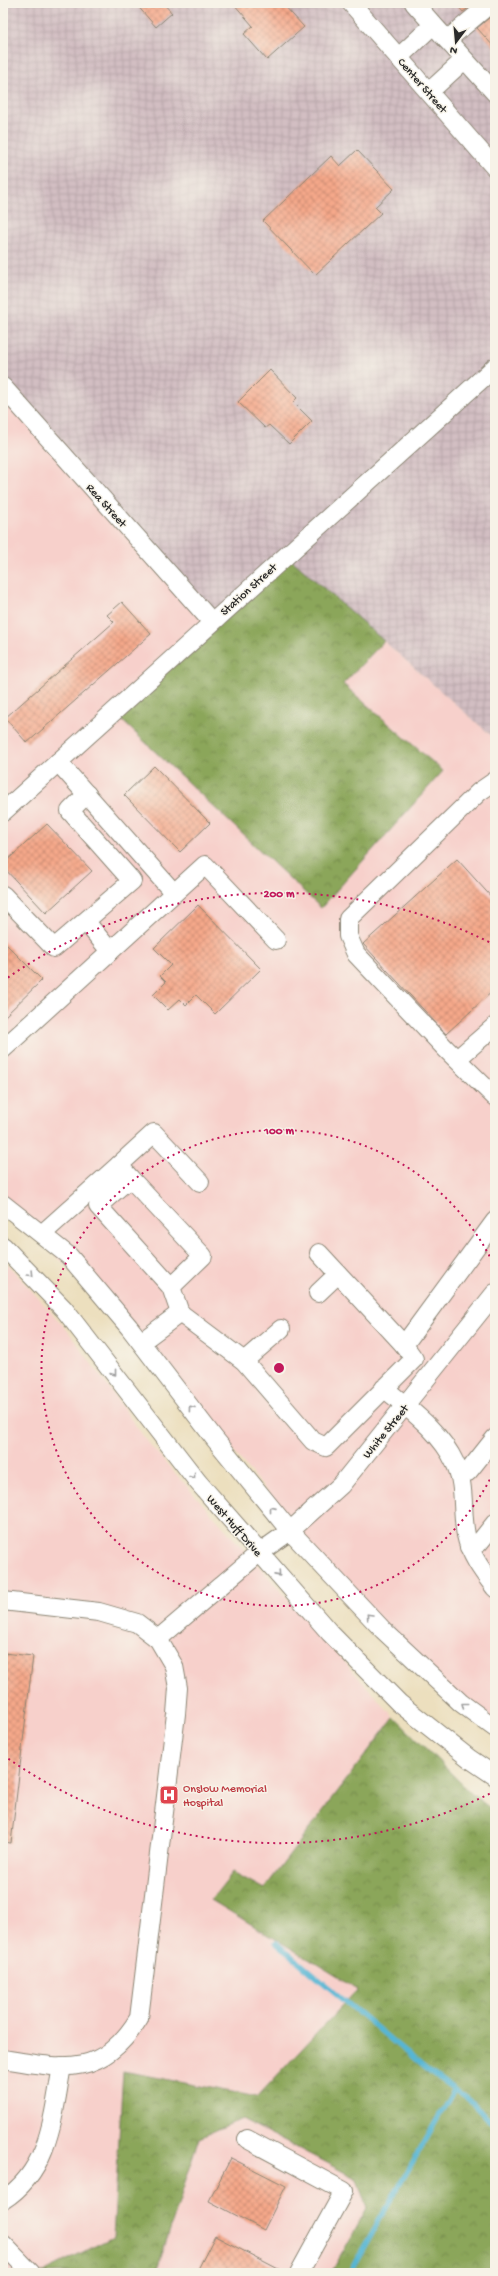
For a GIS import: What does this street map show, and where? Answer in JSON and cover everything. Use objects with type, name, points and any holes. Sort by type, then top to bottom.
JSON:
[{"type":"street","name":"Center Street","points":[[351,3],[495,168]]},
{"type":"street","points":[[414,3],[495,93]]},
{"type":"street","points":[[448,40],[491,3]]},
{"type":"street","points":[[399,57],[433,25]]},
{"type":"street","points":[[429,92],[464,60]]},
{"type":"street","name":"Station Street","points":[[3,812],[495,367]]},
{"type":"street","name":"Rea Street","points":[[3,387],[212,622]]},
{"type":"street","points":[[58,762],[88,794],[174,893]]},
{"type":"street","points":[[495,781],[479,792],[348,919],[348,936],[356,954],[495,1097]]},
{"type":"street","points":[[88,794],[70,811],[132,881]]},
{"type":"street","points":[[3,1049],[205,865],[276,940]]},
{"type":"street","points":[[3,895],[54,948],[86,922],[149,866]]},
{"type":"street","points":[[86,922],[110,952]]},
{"type":"street","points":[[457,1059],[495,1026]]},
{"type":"street","points":[[200,1182],[154,1133],[98,1206],[171,1287],[180,1313],[244,1361],[313,1441],[326,1447],[414,1359],[404,1345],[319,1253]]},
{"type":"street","points":[[42,1234],[124,1171]]},
{"type":"street","points":[[124,1171],[203,1256],[171,1287]]},
{"type":"street","points":[[3,1204],[69,1256],[141,1342],[214,1438],[290,1531],[383,1630],[460,1703],[495,1728]]},
{"type":"street","points":[[404,1345],[495,1221]]},
{"type":"street","name":"West Huff Drive","points":[[3,1246],[64,1309],[198,1482],[330,1633],[399,1703],[470,1759],[495,1776]]},
{"type":"street","points":[[318,1293],[338,1274]]},
{"type":"street","name":"White Street","points":[[158,1639],[259,1553],[290,1531],[341,1485],[495,1294]]},
{"type":"street","points":[[141,1342],[180,1313]]},
{"type":"street","points":[[244,1361],[282,1329]]},
{"type":"street","points":[[384,1388],[406,1406],[431,1430],[447,1450],[459,1474],[466,1535],[469,1547],[476,1562],[495,1588]]},
{"type":"street","points":[[459,1474],[468,1472],[495,1438]]},
{"type":"street","points":[[469,1547],[479,1543],[495,1523]]},
{"type":"street","points":[[3,1601],[99,1612],[137,1623],[158,1639],[174,1666],[178,1688],[166,1808],[139,2018],[127,2036],[114,2050],[93,2062],[76,2067],[3,2059]]},
{"type":"street","points":[[3,2200],[36,2169],[48,2138],[62,2066]]},
{"type":"street","points":[[247,2139],[344,2191],[299,2273]]},
{"type":"street","points":[[3,2244],[31,2273]]},
{"type":"shaded area","points":[[3,3],[495,3],[495,739],[286,555],[212,622],[3,387]]},
{"type":"shaded area","points":[[3,387],[286,555],[495,739],[495,1728],[383,1630],[129,1327],[3,1204]]},
{"type":"shaded area","name":"Onslow Memorial Hospital","points":[[3,1259],[68,1331],[149,1444],[394,1717],[264,1890],[358,1989],[257,2097],[123,2071],[113,2237],[41,2273],[3,2273]]},
{"type":"shaded area","points":[[242,2119],[357,2178],[367,2208],[331,2273],[156,2273],[200,2137]]},
{"type":"green space","points":[[286,555],[384,641],[343,684],[443,771],[321,908],[113,712]]},
{"type":"green space","points":[[394,1717],[472,1794],[495,1812],[495,2273],[391,2273],[387,2268],[383,2273],[331,2273],[367,2209],[357,2179],[242,2119],[200,2137],[156,2273],[41,2273],[113,2237],[123,2071],[257,2097],[358,1989],[211,1900],[233,1872],[264,1889]]},
{"type":"building","points":[[135,3],[163,3],[172,13],[156,27]]},
{"type":"building","points":[[233,3],[282,3],[304,27],[267,60],[244,34],[253,26]]},
{"type":"building","points":[[455,3],[475,3],[463,12]]},
{"type":"building","points":[[495,13],[495,48],[477,28]]},
{"type":"building","points":[[357,150],[394,189],[375,207],[381,213],[315,275],[263,221],[331,156],[340,166]]},
{"type":"building","points":[[270,370],[297,398],[293,402],[312,421],[289,444],[269,425],[265,428],[238,402]]},
{"type":"building","points":[[122,602],[151,634],[27,743],[5,718],[114,622],[107,615]]},
{"type":"building","points":[[154,766],[210,823],[180,852],[124,795]]},
{"type":"building","points":[[47,824],[92,871],[46,913],[3,867],[3,864]]},
{"type":"building","points":[[457,859],[495,901],[495,989],[446,1034],[363,944]]},
{"type":"building","points":[[198,905],[261,969],[215,1014],[196,995],[186,1005],[180,999],[168,1010],[153,995],[166,982],[160,976],[171,965],[154,948]]},
{"type":"building","points":[[3,941],[42,980],[3,1018]]},
{"type":"building","points":[[3,1653],[33,1656],[11,1843],[3,1842]]},
{"type":"building","points":[[231,2158],[286,2186],[264,2230],[209,2201]]},
{"type":"building","points":[[215,2236],[286,2273],[196,2273]]},
{"type":"waterway","points":[[276,1943],[427,2070],[472,2102],[495,2126]]},
{"type":"waterway","points":[[349,2273],[454,2090]]},
{"type":"place","name":"Onslow Memorial Hospital","points":[[169,1795]]}]
